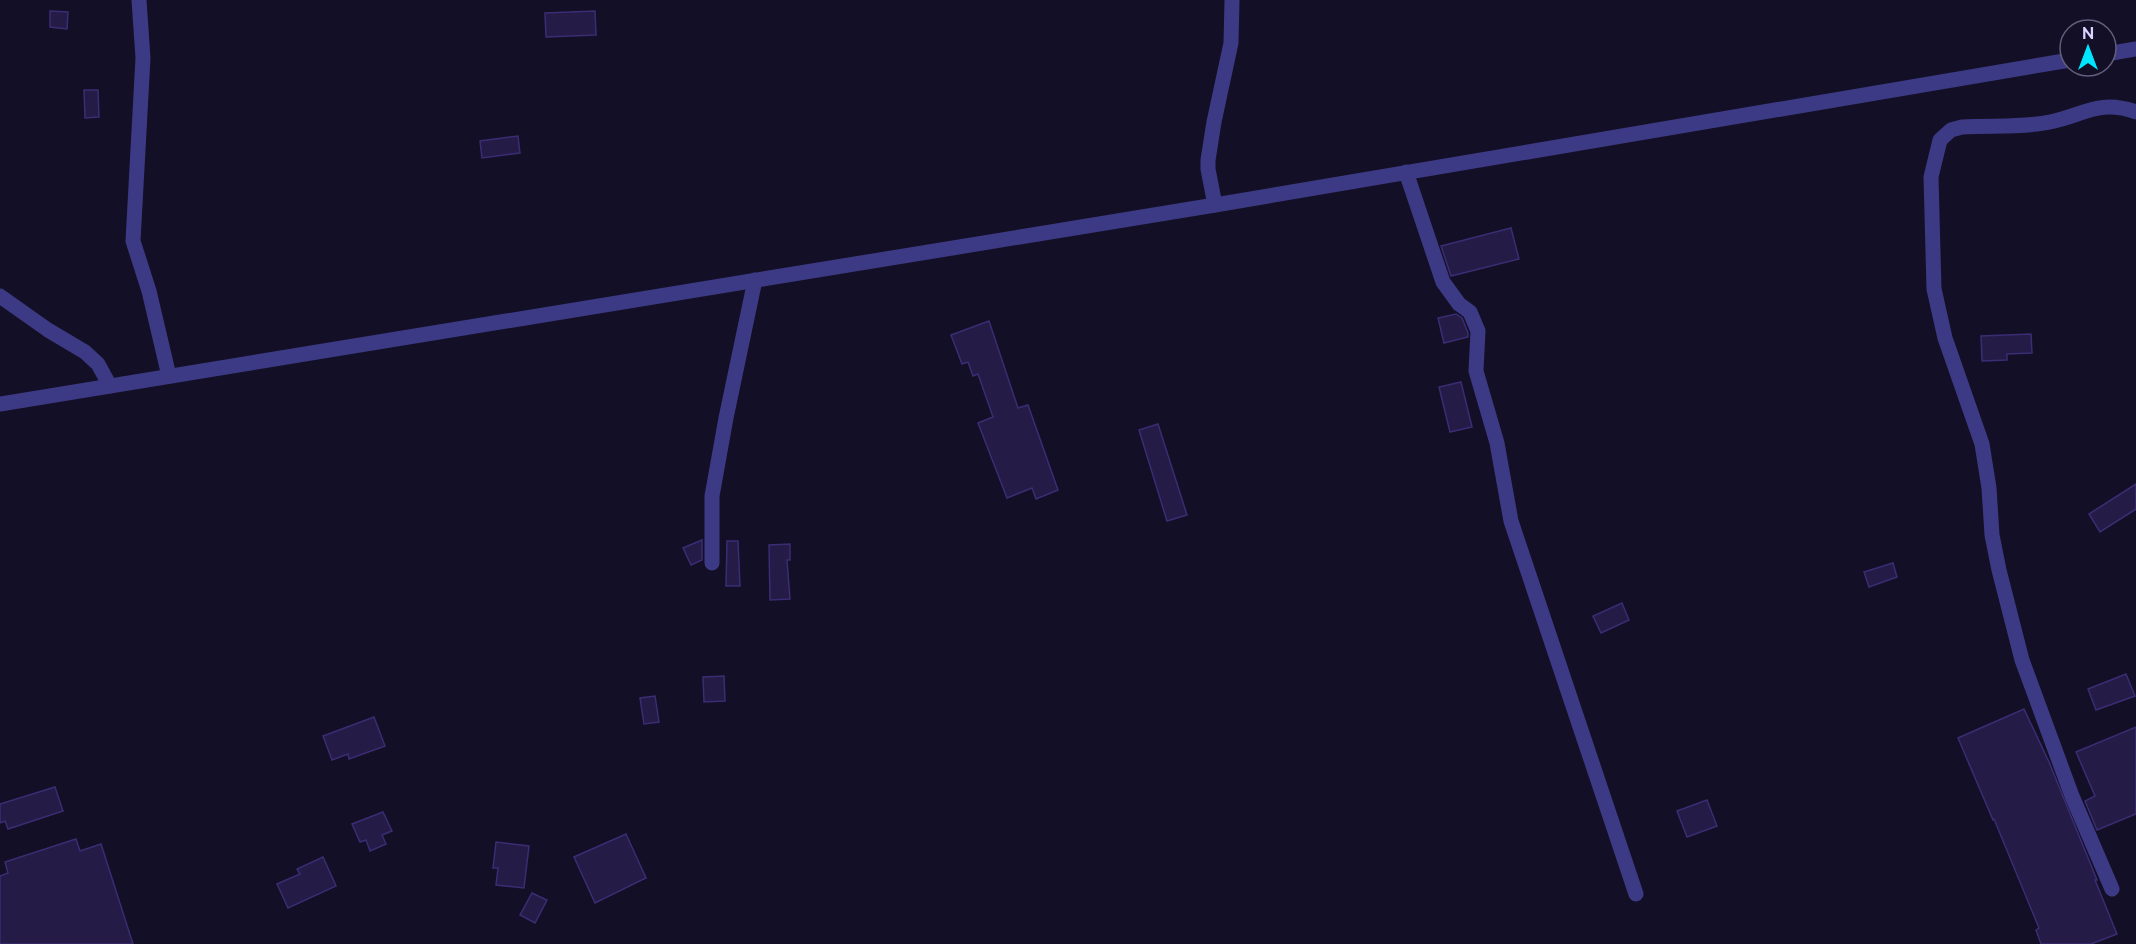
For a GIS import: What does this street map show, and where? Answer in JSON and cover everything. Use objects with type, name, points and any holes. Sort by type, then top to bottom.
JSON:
[{"type":"street","points":[[139,0],[143,58],[133,241],[149,291],[169,376]]},
{"type":"street","points":[[1215,205],[1208,160],[1231,43],[1232,0]]},
{"type":"street","points":[[2118,52],[2136,49]]},
{"type":"street","points":[[0,404],[1215,205],[2058,62]]},
{"type":"street","points":[[2112,889],[2072,796],[2027,675],[2002,581],[1992,535],[1989,488],[1982,444],[1945,338],[1934,289],[1932,177],[1940,140],[1952,130],[1962,127],[2050,122],[2099,107],[2121,107],[2136,112]]},
{"type":"street","points":[[1406,172],[1443,282],[1459,304],[1470,312],[1478,331],[1476,371],[1497,443],[1511,521],[1635,894]]},
{"type":"street","points":[[712,563],[713,486],[755,279]]},
{"type":"street","points":[[0,296],[48,330],[85,352],[98,364],[110,386]]},
{"type":"building","points":[[50,11],[68,12],[67,29],[50,27]]},
{"type":"building","points":[[595,11],[596,35],[546,37],[545,13]]},
{"type":"building","points":[[84,90],[98,90],[99,117],[85,118]]},
{"type":"building","points":[[518,136],[520,153],[482,158],[480,141]]},
{"type":"building","points":[[1511,228],[1519,259],[1451,276],[1441,246]]},
{"type":"building","points":[[1456,314],[1462,318],[1468,337],[1444,343],[1438,318]]},
{"type":"building","points":[[989,321],[1018,408],[1028,405],[1058,490],[1036,499],[1032,488],[1007,498],[978,423],[993,417],[978,374],[973,376],[968,362],[962,364],[951,335]]},
{"type":"building","points":[[2031,334],[2032,353],[2007,354],[2007,360],[1982,361],[1981,336]]},
{"type":"building","points":[[1461,382],[1472,427],[1450,432],[1439,387]]},
{"type":"building","points":[[1158,424],[1187,515],[1167,521],[1139,430]]},
{"type":"building","points":[[2136,484],[2136,509],[2100,532],[2089,514]]},
{"type":"building","points":[[702,540],[702,560],[691,565],[683,548]]},
{"type":"building","points":[[727,541],[738,541],[740,586],[726,586]]},
{"type":"building","points":[[790,544],[790,560],[787,560],[790,599],[770,600],[769,545]]},
{"type":"building","points":[[1893,563],[1897,577],[1869,587],[1864,572]]},
{"type":"building","points":[[1622,603],[1629,620],[1601,633],[1593,616]]},
{"type":"building","points":[[2126,674],[2135,696],[2096,710],[2088,689]]},
{"type":"building","points":[[724,676],[725,701],[704,702],[703,677]]},
{"type":"building","points":[[655,696],[659,722],[644,724],[640,698]]},
{"type":"building","points":[[2024,709],[2049,762],[2117,934],[2091,944],[2041,944],[2036,930],[2039,928],[1958,738]]},
{"type":"building","points":[[374,717],[385,746],[349,759],[348,754],[332,760],[323,736]]},
{"type":"building","points":[[2136,727],[2136,814],[2097,830],[2085,801],[2095,796],[2076,752]]},
{"type":"building","points":[[55,787],[63,811],[8,829],[5,821],[0,823],[0,804]]},
{"type":"building","points":[[1707,800],[1717,826],[1687,837],[1677,811]]},
{"type":"building","points":[[383,812],[392,831],[382,835],[386,844],[370,851],[366,840],[360,842],[352,824]]},
{"type":"building","points":[[626,834],[646,878],[595,903],[574,857]]},
{"type":"building","points":[[76,839],[80,851],[101,844],[133,944],[0,944],[0,876],[8,873],[5,862]]},
{"type":"building","points":[[496,842],[529,846],[524,888],[496,885],[498,868],[493,868]]},
{"type":"building","points":[[323,857],[336,886],[288,908],[277,884],[300,874],[297,869]]},
{"type":"building","points":[[532,893],[547,900],[535,923],[520,915]]}]
